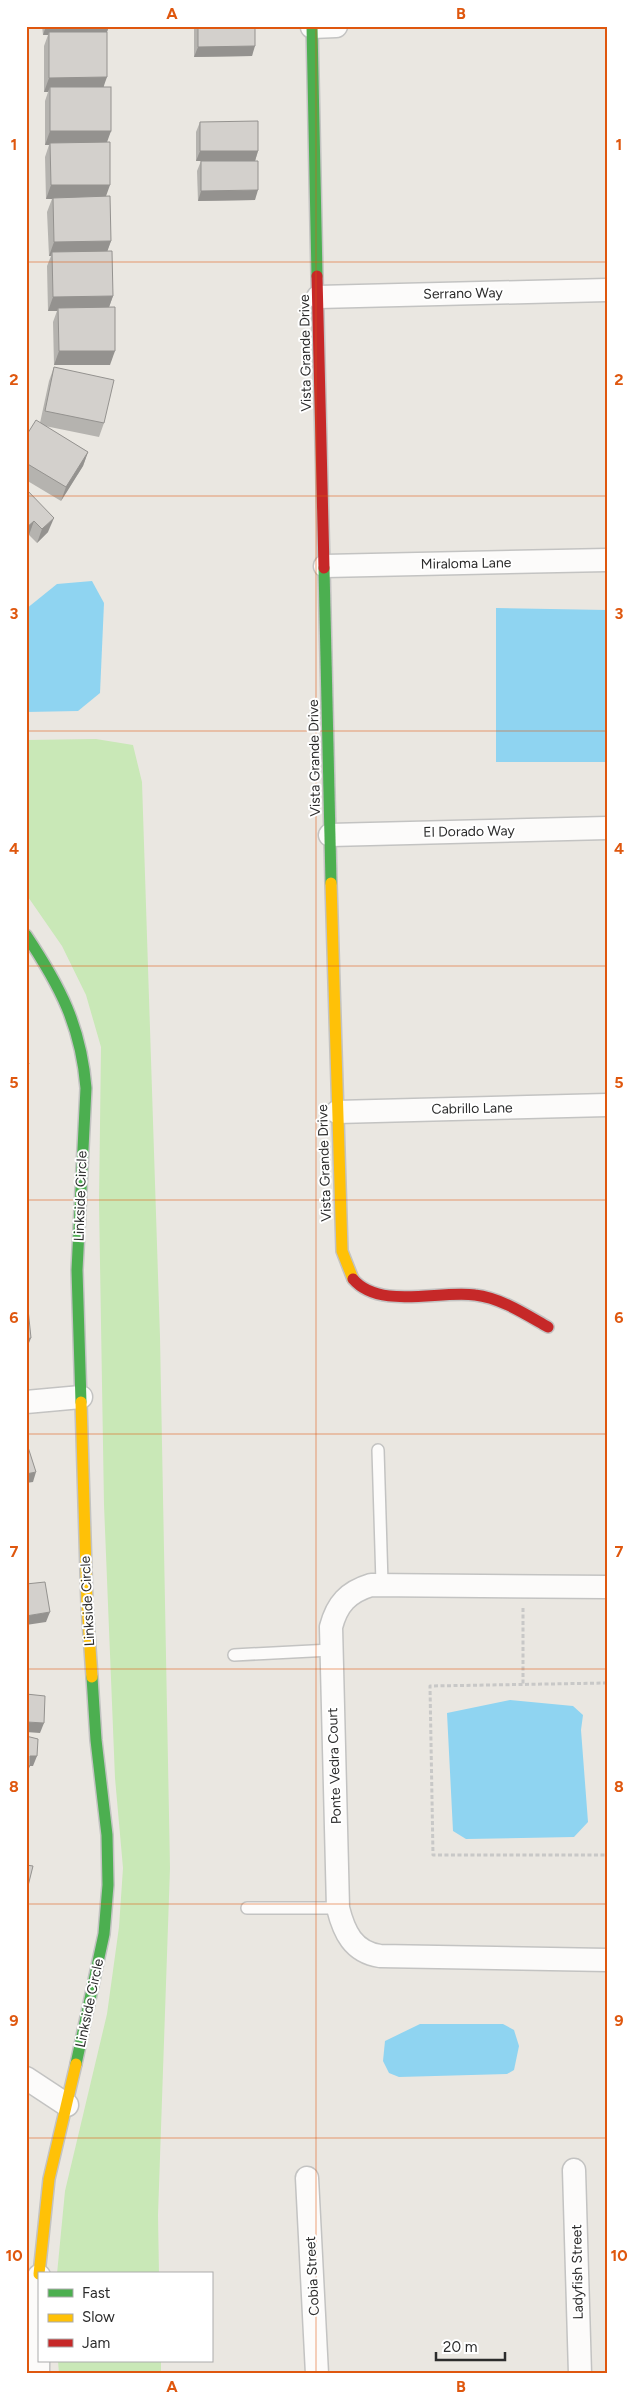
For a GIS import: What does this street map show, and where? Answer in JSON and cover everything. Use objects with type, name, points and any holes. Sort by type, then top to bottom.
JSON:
[{"type":"street","points":[[312,27],[336,26]]},
{"type":"street","name":"Vista Grande Drive","points":[[312,27],[330,835],[342,1251],[348,1271],[357,1284],[370,1292],[385,1295],[474,1295],[502,1302],[548,1327]]},
{"type":"street","name":"Serrano Way","points":[[318,297],[607,290]]},
{"type":"street","name":"Miraloma Lane","points":[[325,566],[607,560]]},
{"type":"street","name":"El Dorado Way","points":[[330,835],[607,828]]},
{"type":"street","name":"Linkside Circle","points":[[26,935],[51,971],[74,1017],[84,1058],[86,1088],[77,1270],[86,1605],[97,1747],[107,1835],[108,1885],[104,1934],[49,2179],[42,2221],[39,2272]]},
{"type":"street","name":"Cabrillo Lane","points":[[337,1112],[607,1105]]},
{"type":"street","points":[[26,1402],[81,1397]]},
{"type":"street","name":"Ponte Vedra Court","points":[[607,1587],[382,1584],[360,1588],[341,1601],[334,1613],[331,1627],[338,1908],[343,1927],[350,1940],[362,1951],[373,1955],[607,1960]]},
{"type":"street","points":[[26,2078],[67,2105]]},
{"type":"street","name":"Ladyfish Street","points":[[574,2170],[580,2374]]},
{"type":"street","name":"Cobia Street","points":[[307,2178],[317,2374]]},
{"type":"lane","points":[[378,1450],[382,1584]]},
{"type":"lane","points":[[234,1655],[331,1650]]},
{"type":"lane","points":[[247,1908],[338,1908]]},
{"type":"path","points":[[523,1586],[523,1685]]},
{"type":"path","points":[[607,1683],[430,1686],[433,1855],[607,1855]]},
{"type":"green space","points":[[96,739],[133,745],[142,782],[160,1337],[170,1868],[158,2215],[159,2272],[57,2272],[65,2191],[107,2014],[119,1927],[123,1868],[115,1778],[104,1505],[99,1202],[101,1047],[86,995],[62,946],[26,894],[26,740]]},
{"type":"green space","points":[[58,2362],[161,2362],[161,2374],[59,2374]]},
{"type":"water","points":[[92,581],[104,603],[100,693],[78,711],[26,712],[26,609],[57,584]]},
{"type":"water","points":[[496,608],[607,610],[607,762],[496,762]]},
{"type":"water","points":[[510,1700],[573,1706],[583,1715],[581,1730],[588,1822],[574,1837],[466,1839],[453,1831],[447,1713]]},
{"type":"water","points":[[420,2024],[503,2024],[514,2030],[519,2046],[514,2070],[507,2074],[399,2077],[389,2073],[383,2061],[385,2041]]},
{"type":"building","points":[[198,26],[255,26],[255,46],[198,47]]},
{"type":"building","points":[[49,32],[107,32],[107,77],[49,78]]},
{"type":"building","points":[[50,87],[111,87],[111,131],[50,131]]},
{"type":"building","points":[[258,121],[258,151],[200,151],[200,122]]},
{"type":"building","points":[[110,142],[110,185],[51,185],[50,143]]},
{"type":"building","points":[[201,161],[258,161],[258,190],[201,191]]},
{"type":"building","points":[[110,196],[111,241],[54,242],[53,198]]},
{"type":"building","points":[[112,251],[113,296],[53,297],[52,252]]},
{"type":"building","points":[[115,307],[115,351],[59,351],[58,308]]},
{"type":"building","points":[[54,367],[114,380],[104,423],[45,411]]},
{"type":"building","points":[[36,420],[88,452],[66,487],[26,463],[26,436]]},
{"type":"building","points":[[26,489],[54,518],[42,529],[34,521],[26,528]]},
{"type":"building","points":[[26,1309],[28,1309],[31,1338],[26,1339]]},
{"type":"building","points":[[26,1444],[36,1472],[26,1474]]},
{"type":"building","points":[[45,1582],[50,1612],[26,1616],[26,1584]]},
{"type":"building","points":[[26,1694],[45,1696],[44,1723],[27,1722],[26,1734]]},
{"type":"building","points":[[26,1736],[38,1739],[37,1756],[30,1756],[30,1766],[26,1765]]},
{"type":"building","points":[[26,1865],[33,1866],[26,1894]]},
{"type":"traffic: fast","points":[[312,26],[317,276]]},
{"type":"traffic: fast","points":[[324,568],[331,883]]},
{"type":"traffic: fast","points":[[26,935],[59,989],[67,1007],[79,1045],[86,1088],[77,1270],[81,1402]]},
{"type":"traffic: fast","points":[[76,2064],[104,1934],[108,1885],[107,1835],[96,1740],[92,1677]]},
{"type":"traffic: slow","points":[[331,883],[342,1251],[353,1279]]},
{"type":"traffic: slow","points":[[81,1402],[87,1605],[92,1677]]},
{"type":"traffic: slow","points":[[39,2272],[49,2179],[76,2064]]},
{"type":"traffic: jam","points":[[317,276],[324,568]]},
{"type":"traffic: jam","points":[[353,1279],[364,1288],[378,1294],[410,1297],[460,1294],[494,1299],[513,1307],[548,1327]]}]
